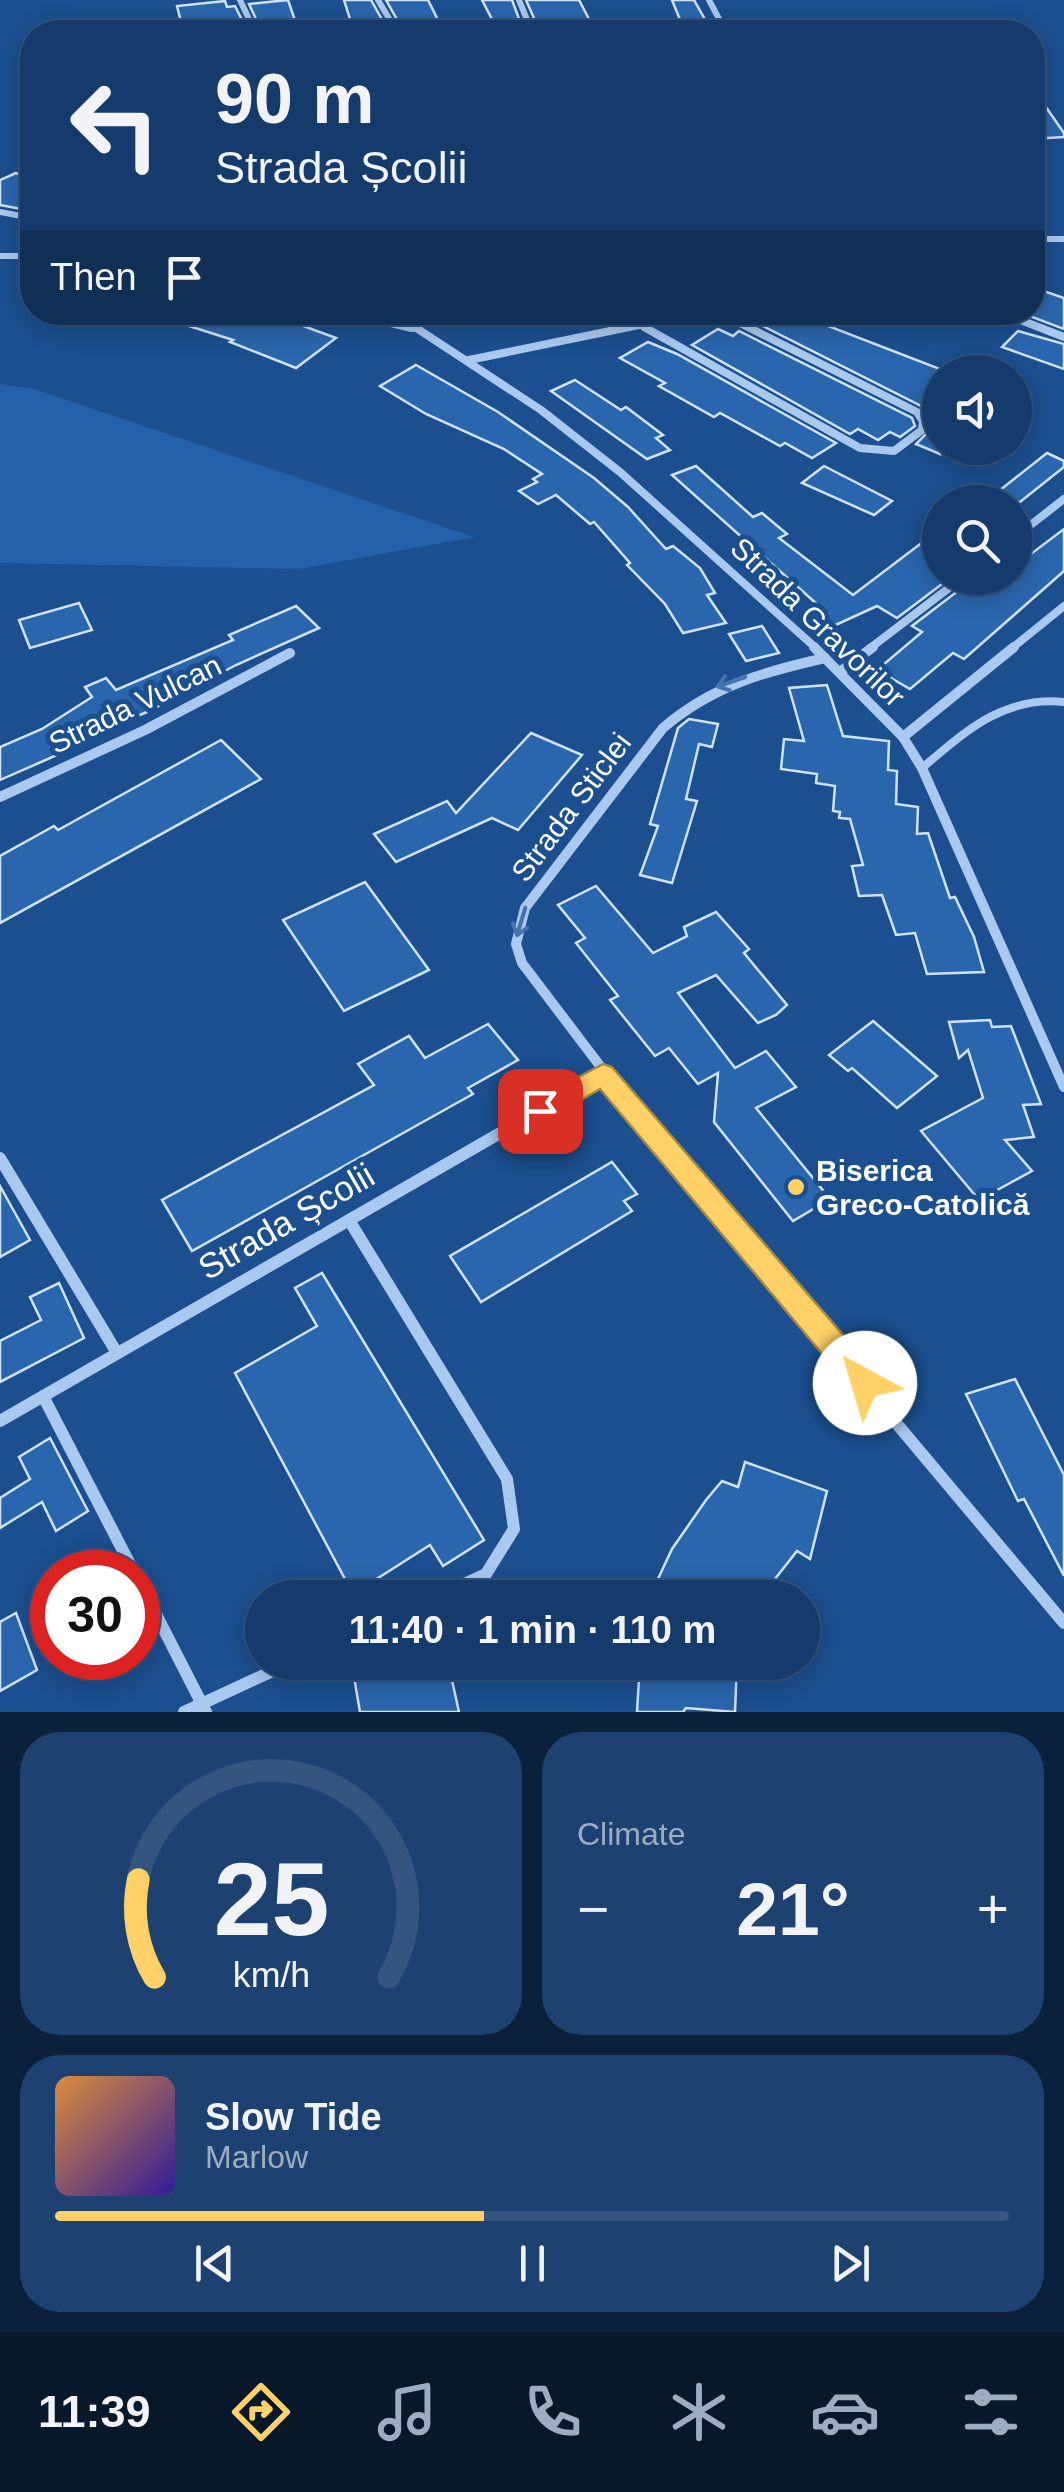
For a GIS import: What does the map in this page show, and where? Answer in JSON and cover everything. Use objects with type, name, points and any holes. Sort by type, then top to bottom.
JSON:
[{"type":"street","points":[[401,325],[418,329]]},
{"type":"street","name":"Strada Gravorilor","points":[[412,325],[581,439],[841,672],[902,738],[922,768],[1064,1086]]},
{"type":"street","points":[[468,360],[655,325]]},
{"type":"street","points":[[644,328],[860,448],[894,450],[922,430],[923,421],[917,412],[744,325]]},
{"type":"street","points":[[1033,325],[1064,337]]},
{"type":"street","points":[[1032,524],[1064,499]]},
{"type":"street","points":[[841,672],[940,595]]},
{"type":"street","points":[[902,738],[1064,606]]},
{"type":"street","name":"Strada Vulcan","points":[[0,797],[145,730],[290,653]]},
{"type":"street","name":"Strada Sticlei","points":[[825,658],[736,679],[687,705],[663,728],[525,908],[516,944],[522,963],[603,1074],[1064,1622]]},
{"type":"street","name":"Strada Școlii","points":[[0,1421],[603,1074]]},
{"type":"street","points":[[0,1158],[117,1354]]},
{"type":"street","points":[[349,1220],[508,1478],[514,1529],[486,1574],[473,1580]]},
{"type":"street","points":[[43,1396],[123,1550]]},
{"type":"street","points":[[160,1623],[204,1708]]},
{"type":"street","points":[[184,1712],[204,1708],[258,1680]]},
{"type":"lane","points":[[922,768],[998,707],[1035,699],[1064,702]]},
{"type":"shaded area","points":[[0,384],[34,389],[474,537],[299,569],[0,563]]},
{"type":"building","points":[[288,0],[295,20],[256,20],[249,4]]},
{"type":"building","points":[[344,0],[371,0],[382,20],[350,20]]},
{"type":"building","points":[[386,0],[428,0],[438,20],[431,20],[397,20]]},
{"type":"building","points":[[482,0],[512,0],[519,20],[492,20]]},
{"type":"building","points":[[526,0],[579,0],[589,20],[535,20]]},
{"type":"building","points":[[672,0],[694,0],[705,20],[680,20]]},
{"type":"building","points":[[225,1],[227,7],[235,6],[242,20],[180,20],[177,6]]},
{"type":"building","points":[[1045,106],[1064,133],[1064,137],[1045,138]]},
{"type":"building","points":[[20,175],[20,209],[0,205],[0,180]]},
{"type":"building","points":[[1045,291],[1064,298],[1064,329],[1045,322]]},
{"type":"building","points":[[186,325],[300,325],[336,338],[296,368],[230,342],[233,340]]},
{"type":"building","points":[[761,325],[826,325],[922,362],[922,407]]},
{"type":"building","points":[[718,329],[733,336],[739,331],[912,418],[915,426],[900,437],[890,432],[878,440],[858,429],[850,434],[692,345]]},
{"type":"building","points":[[1018,331],[1064,344],[1064,369],[1032,355],[1002,347]]},
{"type":"building","points":[[648,342],[677,354],[836,443],[812,458],[785,443],[780,446],[720,413],[714,417],[620,358]]},
{"type":"building","points":[[416,365],[498,412],[594,478],[628,507],[666,549],[673,546],[700,568],[715,593],[707,595],[726,623],[683,633],[665,604],[627,565],[630,563],[594,522],[590,524],[556,495],[538,504],[519,491],[537,482],[533,479],[542,474],[504,449],[426,414],[380,386]]},
{"type":"building","points":[[575,380],[621,410],[626,407],[663,435],[656,438],[670,450],[647,459],[551,391]]},
{"type":"building","points":[[1047,453],[1064,461],[1064,467],[1032,492],[1032,485],[1007,485],[1032,465]]},
{"type":"building","points":[[696,466],[753,517],[762,513],[787,534],[779,538],[853,595],[922,543],[922,595],[927,595],[897,618],[877,606],[816,634],[812,626],[828,614],[672,475]]},
{"type":"building","points":[[824,466],[892,501],[874,515],[802,483]]},
{"type":"building","points":[[1064,529],[1064,571],[964,659],[953,653],[910,689],[877,670],[922,632],[912,626],[953,595],[1032,595],[1032,553]]},
{"type":"building","points":[[79,603],[92,630],[30,648],[19,620]]},
{"type":"building","points":[[296,606],[319,628],[236,665],[147,712],[114,726],[112,722],[73,748],[0,780],[0,747],[42,729],[92,697],[85,687],[106,678],[116,690],[233,640],[229,635]]},
{"type":"building","points":[[762,626],[779,653],[746,661],[729,634]]},
{"type":"building","points":[[827,685],[843,736],[889,741],[888,770],[897,771],[896,804],[918,807],[917,834],[928,833],[950,898],[955,897],[974,937],[984,972],[927,974],[915,933],[896,935],[882,895],[859,896],[852,866],[863,865],[850,819],[839,818],[840,812],[833,811],[835,786],[816,783],[817,774],[781,769],[784,739],[804,741],[789,688]]},
{"type":"building","points":[[689,719],[718,724],[712,747],[699,744],[686,799],[697,801],[672,883],[640,875],[658,826],[650,824],[678,728]]},
{"type":"building","points":[[531,733],[582,755],[518,830],[492,818],[396,862],[374,834],[447,801],[456,813]]},
{"type":"building","points":[[221,740],[261,779],[0,923],[0,856],[54,826],[58,830]]},
{"type":"building","points":[[365,882],[429,970],[344,1011],[283,920]]},
{"type":"building","points":[[596,886],[653,953],[687,936],[684,927],[716,912],[749,949],[744,953],[787,1005],[776,1015],[758,1023],[716,975],[678,993],[735,1068],[766,1051],[796,1087],[756,1108],[830,1199],[793,1221],[714,1122],[718,1073],[698,1084],[669,1048],[655,1056],[610,1000],[618,996],[576,943],[585,938],[558,905]]},
{"type":"building","points":[[990,1020],[992,1027],[1011,1026],[1041,1104],[1023,1105],[1034,1137],[1005,1140],[1032,1171],[979,1200],[921,1131],[983,1098],[968,1050],[959,1058],[949,1022]]},
{"type":"building","points":[[873,1021],[937,1076],[897,1108],[852,1068],[848,1071],[829,1055]]},
{"type":"building","points":[[488,1024],[518,1060],[468,1088],[473,1094],[192,1251],[162,1200],[374,1085],[358,1064],[409,1036],[425,1058]]},
{"type":"building","points":[[612,1162],[637,1194],[624,1201],[632,1211],[481,1302],[450,1256]]},
{"type":"building","points":[[0,1186],[30,1240],[0,1257]]},
{"type":"building","points":[[322,1273],[484,1540],[443,1566],[430,1545],[375,1580],[346,1580],[235,1373],[317,1326],[295,1288]]},
{"type":"building","points":[[59,1283],[84,1338],[0,1382],[0,1341],[41,1320],[30,1297]]},
{"type":"building","points":[[1015,1379],[1064,1475],[1064,1576],[1024,1499],[1018,1501],[966,1394]]},
{"type":"building","points":[[50,1438],[88,1511],[56,1531],[42,1502],[0,1528],[0,1498],[30,1479],[19,1457]]},
{"type":"building","points":[[745,1462],[827,1491],[810,1559],[797,1551],[774,1580],[657,1580],[672,1549],[722,1481],[738,1487]]},
{"type":"building","points":[[16,1613],[30,1651],[30,1674],[0,1691],[0,1622]]},
{"type":"building","points":[[355,1680],[452,1680],[459,1712],[360,1712]]},
{"type":"building","points":[[639,1680],[736,1680],[735,1712],[686,1708],[683,1712],[637,1712]]},
{"type":"place","name":"Biserica Greco-Catolică","points":[[796,1187]]},
{"type":"route","points":[[540,1111],[603,1074],[865,1383]]}]
